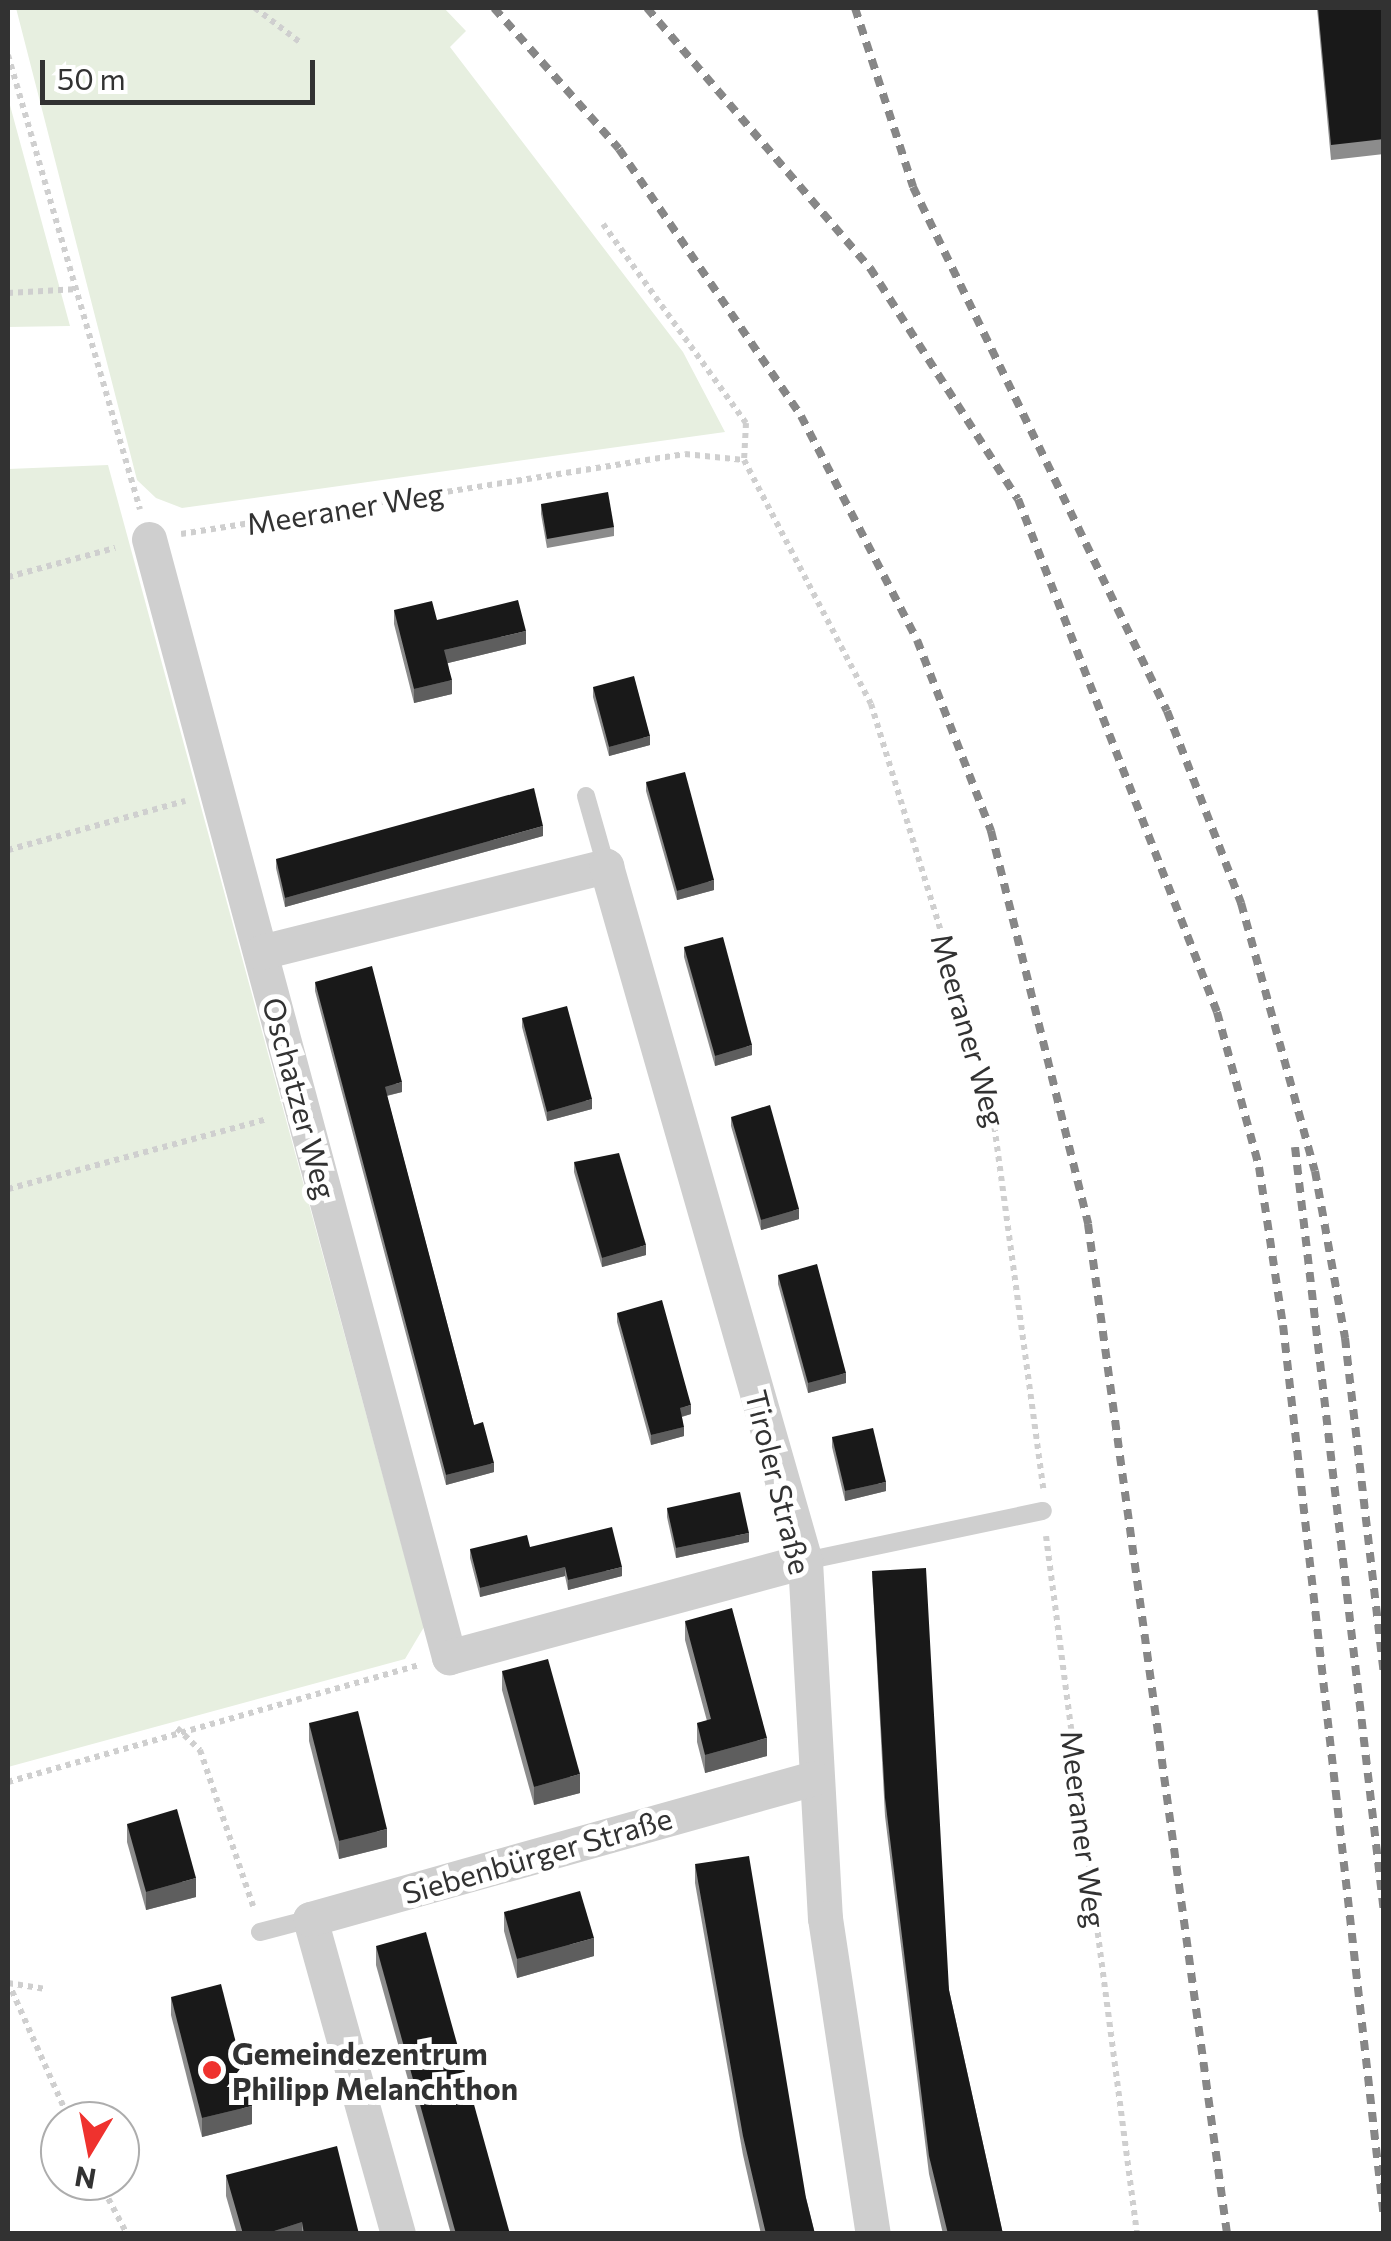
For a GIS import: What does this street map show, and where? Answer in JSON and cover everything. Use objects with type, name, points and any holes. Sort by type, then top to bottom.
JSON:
[{"type":"street","name":"Oschatzer Weg","points":[[149,539],[449,1658]]},
{"type":"street","points":[[261,952],[606,866]]},
{"type":"street","name":"Tiroler Straße","points":[[606,866],[805,1561],[814,1778],[839,2036],[873,2234]]},
{"type":"street","points":[[449,1658],[805,1561]]},
{"type":"street","name":"Siebenbürger Straße","points":[[310,1919],[814,1778]]},
{"type":"street","points":[[310,1919],[398,2234]]},
{"type":"lane","name":"Tiroler Straße","points":[[586,796],[606,866]]},
{"type":"lane","points":[[805,1561],[1043,1512]]},
{"type":"lane","name":"Siebenbürger Straße","points":[[260,1932],[310,1919]]},
{"type":"path","points":[[255,8],[301,43]]},
{"type":"path","points":[[8,54],[149,539]]},
{"type":"path","points":[[603,224],[746,423],[744,460]]},
{"type":"path","points":[[8,293],[78,289]]},
{"type":"path","name":"Meeraner Weg","points":[[8,577],[149,539],[685,454],[744,460],[871,704],[990,1086],[1030,1338],[1043,1512],[1136,2234]]},
{"type":"path","points":[[8,850],[217,792]]},
{"type":"path","points":[[8,1188],[303,1110]]},
{"type":"path","points":[[8,1782],[176,1727],[449,1658]]},
{"type":"path","points":[[176,1727],[200,1750],[230,1821],[260,1932]]},
{"type":"path","points":[[8,1983],[46,1989]]},
{"type":"path","points":[[8,1983],[61,2101]]},
{"type":"path","points":[[110,2201],[127,2234]]},
{"type":"green space","points":[[16,8],[444,8],[466,31],[450,47],[683,352],[725,432],[182,508],[156,498],[137,480]]},
{"type":"green space","points":[[8,98],[70,326],[8,327]]},
{"type":"green space","points":[[108,465],[424,1627],[405,1659],[8,1767],[8,469]]},
{"type":"building","points":[[1318,8],[1384,8],[1384,139],[1331,145]]},
{"type":"building","points":[[608,492],[614,527],[547,539],[541,504]]},
{"type":"building","points":[[518,600],[526,631],[444,650],[452,680],[414,689],[394,610],[432,601],[437,620]]},
{"type":"building","points":[[634,676],[650,736],[609,747],[593,687]]},
{"type":"building","points":[[685,772],[714,880],[677,891],[646,782]]},
{"type":"building","points":[[534,788],[543,826],[285,898],[276,859]]},
{"type":"building","points":[[723,937],[752,1045],[715,1056],[684,947]]},
{"type":"building","points":[[372,966],[402,1082],[385,1087],[474,1425],[483,1422],[494,1463],[446,1475],[315,982]]},
{"type":"building","points":[[567,1006],[592,1099],[547,1112],[522,1018]]},
{"type":"building","points":[[770,1105],[799,1209],[761,1220],[731,1117]]},
{"type":"building","points":[[619,1153],[646,1245],[602,1258],[574,1162]]},
{"type":"building","points":[[817,1264],[846,1373],[808,1383],[778,1275]]},
{"type":"building","points":[[662,1300],[691,1405],[680,1408],[684,1427],[651,1435],[617,1313]]},
{"type":"building","points":[[873,1428],[886,1482],[845,1491],[832,1437]]},
{"type":"building","points":[[740,1492],[749,1533],[676,1548],[667,1508]]},
{"type":"building","points":[[612,1527],[622,1567],[568,1580],[565,1567],[480,1588],[470,1549],[527,1535],[530,1547]]},
{"type":"building","points":[[926,1568],[949,1990],[1003,2234],[948,2234],[929,2156],[885,1798],[872,1571]]},
{"type":"building","points":[[732,1608],[767,1738],[705,1755],[697,1723],[711,1719],[685,1621]]},
{"type":"building","points":[[548,1659],[580,1774],[534,1787],[502,1671]]},
{"type":"building","points":[[358,1711],[387,1829],[339,1841],[309,1723]]},
{"type":"building","points":[[177,1809],[196,1878],[146,1892],[127,1824]]},
{"type":"building","points":[[749,1856],[815,2234],[766,2234],[743,2136],[695,1864]]},
{"type":"building","points":[[580,1891],[594,1938],[517,1959],[504,1912]]},
{"type":"building","points":[[426,1932],[510,2234],[456,2234],[376,1946]]},
{"type":"building","name":"Gemeindezentrum Philipp Melanchthon","points":[[221,1984],[252,2106],[202,2118],[171,1997]]},
{"type":"building","points":[[337,2146],[359,2234],[304,2234],[302,2222],[265,2234],[243,2234],[226,2175]]},
{"type":"railway","points":[[494,8],[619,149],[801,416],[917,640],[991,831],[1088,1224],[1227,2234]]},
{"type":"railway","points":[[647,8],[870,268],[1018,499],[1217,1012],[1259,1167],[1283,1325],[1384,2219]]},
{"type":"railway","points":[[855,8],[913,187],[1167,711],[1241,903],[1315,1171],[1345,1338],[1384,1673]]},
{"type":"railway","points":[[1295,1147],[1384,1913]]},
{"type":"place","name":"Gemeindezentrum Philipp Melanchthon","points":[[212,2070]]}]
